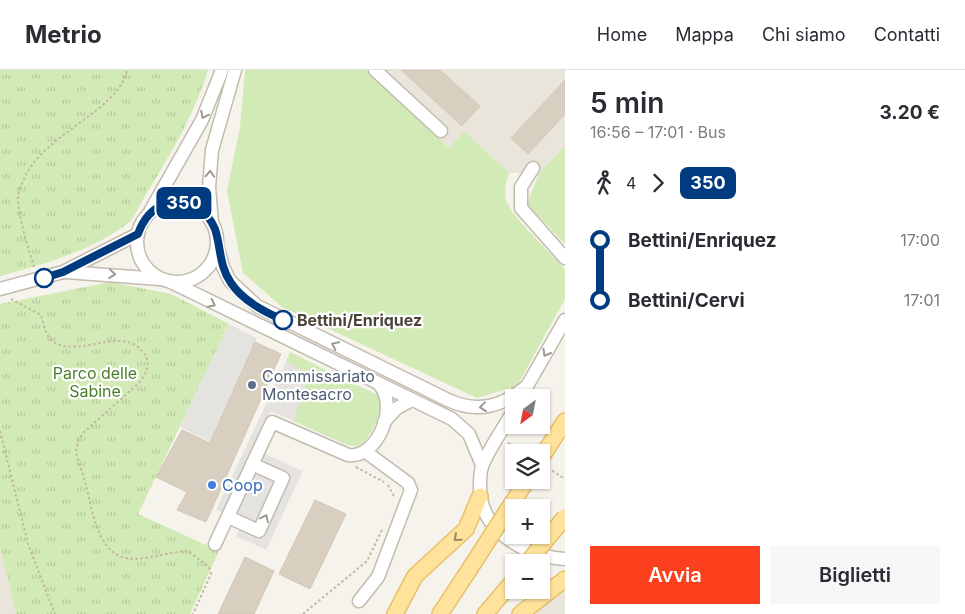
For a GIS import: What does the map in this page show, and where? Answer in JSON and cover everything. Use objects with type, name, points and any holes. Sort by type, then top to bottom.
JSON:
[{"type":"main road","points":[[550,449],[565,421]]},
{"type":"main road","points":[[440,614],[521,489]]},
{"type":"main road","points":[[394,614],[415,576],[466,529],[480,496]]},
{"type":"main road","points":[[535,554],[565,517]]},
{"type":"main road","points":[[520,614],[565,579]]},
{"type":"main road","points":[[485,614],[505,590]]},
{"type":"street","points":[[222,70],[215,92],[191,142],[138,234],[138,249],[142,260],[151,272],[165,280],[462,425],[474,442],[482,464],[480,496],[485,514],[500,533],[536,553],[565,559]]},
{"type":"street","points":[[235,70],[212,150],[209,187],[212,223],[223,266],[232,284],[257,306],[448,400],[473,408],[487,407],[505,401]]},
{"type":"street","points":[[375,70],[440,131]]},
{"type":"street","points":[[533,168],[521,187],[521,208],[565,258]]},
{"type":"street","points":[[148,215],[162,206],[182,203],[202,211],[212,223]]},
{"type":"street","points":[[5,293],[63,272],[138,234]]},
{"type":"street","points":[[63,272],[186,281],[202,274],[213,261],[217,244]]},
{"type":"street","points":[[525,389],[565,320]]},
{"type":"street","points":[[378,384],[387,400],[384,422]]},
{"type":"street","points":[[215,544],[272,422],[343,453],[356,456],[366,452],[372,446],[384,422],[398,408],[412,400]]},
{"type":"street","points":[[482,464],[505,425]]},
{"type":"street","points":[[359,601],[378,577],[411,490],[408,483],[366,452]]},
{"type":"street","points":[[228,517],[258,531],[283,478],[252,464]]},
{"type":"path","points":[[34,268],[17,200],[26,173],[44,149],[110,98],[126,76],[127,70]]},
{"type":"path","points":[[5,293],[41,315],[49,337],[57,344],[66,346],[118,341],[138,347],[144,353],[148,360],[146,373],[139,383],[83,433],[78,441],[76,452],[97,528],[103,541],[111,548],[122,556],[134,559],[188,550],[209,567],[211,574],[193,614]]},
{"type":"path","points":[[0,431],[28,544],[54,614]]},
{"type":"path","points":[[502,446],[505,441],[510,444]]},
{"type":"path","points":[[343,453],[340,460],[388,484],[394,493],[394,503]]},
{"type":"path","points":[[550,467],[565,479]]},
{"type":"path","points":[[303,614],[367,561],[386,520]]},
{"type":"shaded area","points":[[365,70],[565,70],[565,146],[539,173],[509,173],[464,131],[449,148]]},
{"type":"shaded area","points":[[229,324],[257,338],[211,442],[180,427]]},
{"type":"shaded area","points":[[286,362],[302,370],[307,381],[293,421],[271,411],[254,449],[303,471],[266,550],[236,536],[242,522],[216,510]]},
{"type":"shaded area","points":[[0,548],[16,614],[0,614]]},
{"type":"shaded area","points":[[565,583],[565,614],[527,614],[545,599],[550,599],[550,595]]},
{"type":"green space","points":[[0,70],[208,70],[196,103],[181,135],[130,222],[98,242],[66,256],[0,276]]},
{"type":"green space","points":[[245,70],[365,70],[449,148],[464,131],[509,173],[505,193],[509,207],[523,225],[565,269],[565,299],[517,386],[477,398],[282,307],[243,273],[227,191],[240,127]]},
{"type":"green space","points":[[565,146],[565,244],[527,204],[539,173]]},
{"type":"green space","name":"Parco delle Sabine","points":[[110,282],[171,294],[229,324],[138,514],[219,551],[190,614],[16,614],[0,548],[0,304]]},
{"type":"green space","points":[[290,352],[326,370],[327,376],[348,381],[378,395],[380,407],[375,424],[362,443],[357,446],[351,446],[293,421],[307,381],[286,362]]},
{"type":"building","points":[[401,70],[440,70],[480,106],[462,126]]},
{"type":"building","points":[[565,80],[565,114],[528,154],[511,138]]},
{"type":"building","points":[[255,342],[281,354],[206,522],[177,510],[187,492],[156,477],[182,430],[210,443]]},
{"type":"building","points":[[315,500],[346,514],[310,589],[279,574]]},
{"type":"building","points":[[245,557],[274,571],[254,614],[218,614]]},
{"type":"bus line","name":"350","points":[[44,278],[63,272],[138,234],[143,221],[156,209],[171,203],[185,203],[195,206],[202,211],[212,223],[216,231],[220,259],[230,281],[236,289],[250,302],[283,320]]},
{"type":"place","name":"Bettini/Enriquez","points":[[283,320]]},
{"type":"place","name":"Commissariato Montesacro","points":[[252,385]]},
{"type":"place","name":"Coop","points":[[212,485]]}]
